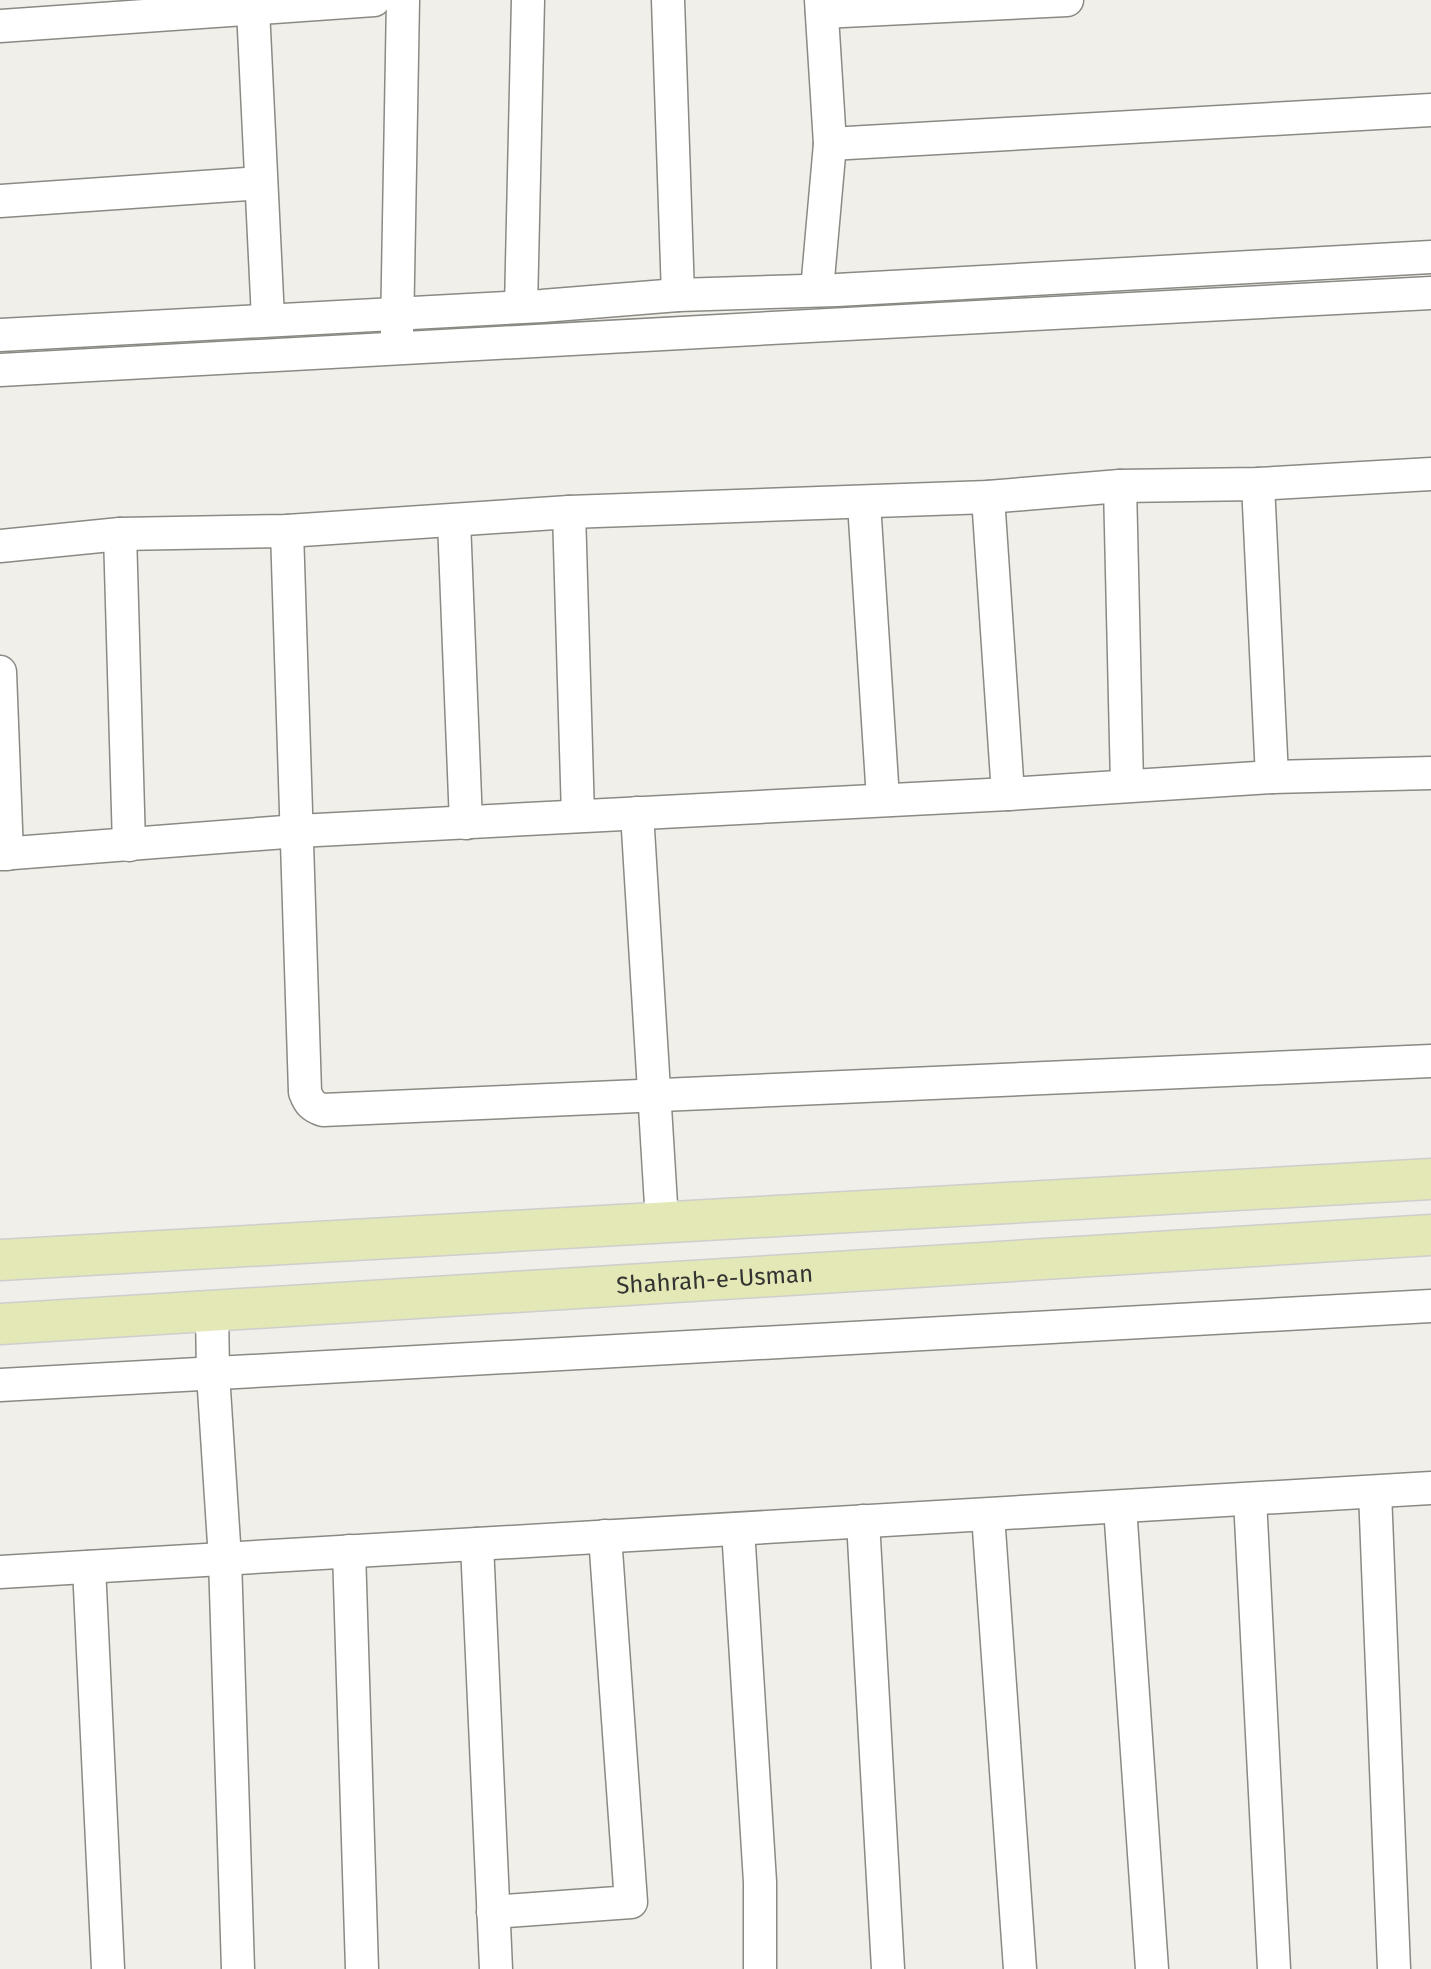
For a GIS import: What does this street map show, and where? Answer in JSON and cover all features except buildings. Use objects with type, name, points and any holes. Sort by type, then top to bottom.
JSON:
[{"type":"main road","points":[[0,1260],[1431,1179]]},
{"type":"main road","name":"Shahrah-e-Usman","points":[[0,1324],[1431,1235]]},
{"type":"street","points":[[0,26],[100,10],[253,9],[374,0]]},
{"type":"street","points":[[398,349],[403,0]]},
{"type":"street","points":[[521,307],[528,0]]},
{"type":"street","points":[[668,0],[678,295]]},
{"type":"street","points":[[817,290],[830,144],[821,6],[1067,0]]},
{"type":"street","points":[[253,9],[268,319]]},
{"type":"street","points":[[830,144],[1431,110]]},
{"type":"street","points":[[0,201],[261,183]]},
{"type":"street","points":[[0,335],[521,307],[678,295],[1431,257]]},
{"type":"street","points":[[0,370],[688,330],[839,325],[1431,293]]},
{"type":"street","points":[[0,546],[120,534],[287,531],[569,512],[864,503],[1120,486],[1258,484],[1431,474]]},
{"type":"street","points":[[1258,484],[1272,777]]},
{"type":"street","points":[[1120,486],[1127,784]]},
{"type":"street","points":[[988,497],[1008,794]]},
{"type":"street","points":[[864,503],[883,799]]},
{"type":"street","points":[[569,512],[578,816]]},
{"type":"street","points":[[454,521],[466,823]]},
{"type":"street","points":[[287,531],[305,1092],[315,1107],[323,1110],[1431,1061]]},
{"type":"street","points":[[120,534],[129,845]]},
{"type":"street","points":[[0,672],[3,854],[298,831],[1008,794],[1127,784],[1431,773]]},
{"type":"street","points":[[637,813],[662,1221]]},
{"type":"street","points":[[0,1385],[1431,1306]]},
{"type":"street","points":[[212,1311],[225,1559],[238,1969]]},
{"type":"street","points":[[0,1572],[1431,1488]]},
{"type":"street","points":[[1375,1492],[1394,1969]]},
{"type":"street","points":[[1250,1499],[1274,1969]]},
{"type":"street","points":[[1120,1507],[1152,1969]]},
{"type":"street","points":[[988,1515],[1020,1969]]},
{"type":"street","points":[[863,1521],[888,1969]]},
{"type":"street","points":[[738,1529],[760,1882],[760,1969]]},
{"type":"street","points":[[493,1912],[631,1902],[605,1536]]},
{"type":"street","points":[[477,1544],[496,1969]]},
{"type":"street","points":[[349,1551],[362,1969]]},
{"type":"street","points":[[89,1567],[108,1969]]}]
